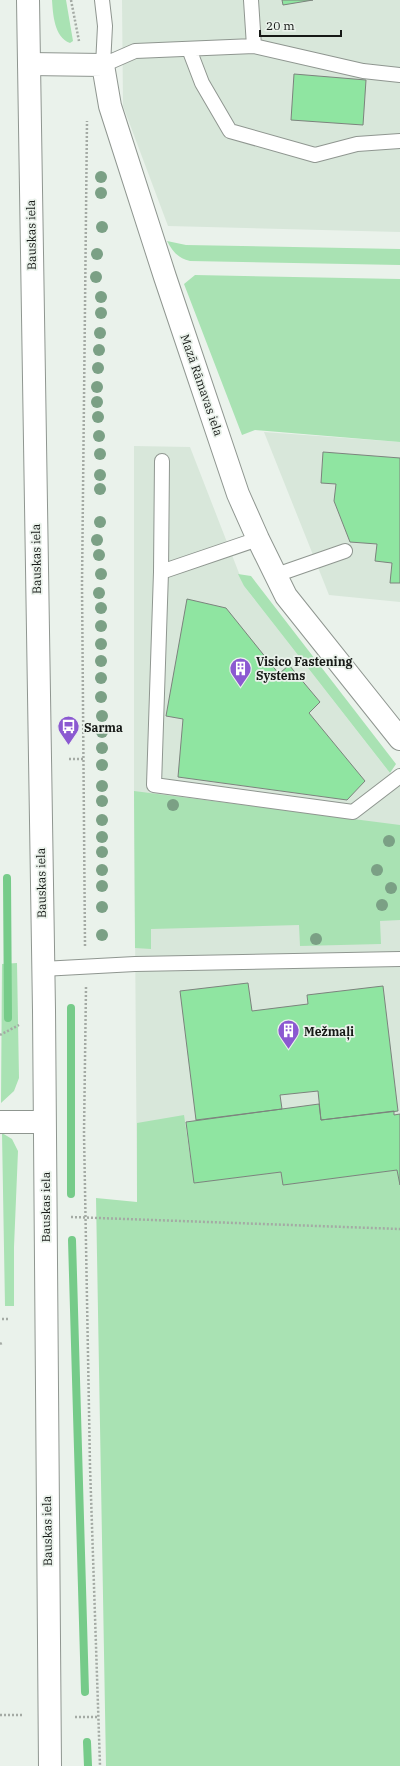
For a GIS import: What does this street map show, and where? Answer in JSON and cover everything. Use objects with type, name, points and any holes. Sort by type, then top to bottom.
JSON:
[{"type":"main road","name":"Bauskas iela","points":[[28,0],[44,1122],[50,1766]]},
{"type":"main road","points":[[29,64],[103,65]]},
{"type":"main road","name":"Mazā Rāmavas iela","points":[[103,65],[110,106],[163,269],[238,494],[258,540],[286,596],[400,739]]},
{"type":"main road","points":[[0,1122],[44,1122]]},
{"type":"lane","points":[[102,0],[105,26],[103,65],[135,51],[254,46],[399,79]]},
{"type":"lane","points":[[250,0],[254,46]]},
{"type":"lane","points":[[189,49],[202,83],[230,131],[315,155],[357,144],[400,142]]},
{"type":"lane","points":[[162,461],[161,572],[154,785],[353,812],[400,776]]},
{"type":"lane","points":[[161,572],[258,540]]},
{"type":"lane","points":[[276,576],[344,551]]},
{"type":"lane","points":[[42,969],[136,964],[400,959]]},
{"type":"path","points":[[72,0],[82,64]]},
{"type":"path","points":[[87,115],[82,585],[85,967],[84,1133],[90,1466],[100,1766]]},
{"type":"path","points":[[69,759],[83,759]]},
{"type":"path","points":[[45,1217],[119,1218],[400,1229]]},
{"type":"path","points":[[2,1319],[10,1319]]},
{"type":"shaded area","points":[[122,0],[400,0],[400,232],[168,226],[123,106]]},
{"type":"shaded area","points":[[264,432],[400,442],[400,602],[329,595]]},
{"type":"shaded area","points":[[134,446],[190,447],[244,586],[400,786],[400,1209],[137,1202],[134,791]]},
{"type":"green space","points":[[52,0],[66,0],[73,41],[70,43],[61,36],[55,24]]},
{"type":"green space","points":[[167,241],[186,245],[400,249],[400,265],[190,261],[176,254]]},
{"type":"green space","points":[[195,275],[400,279],[400,442],[255,430],[242,435],[184,284]]},
{"type":"green space","points":[[238,574],[251,576],[396,764],[390,773],[244,586]]},
{"type":"green space","points":[[134,791],[400,825],[400,920],[380,921],[381,944],[300,946],[299,925],[151,929],[151,949],[135,948]]},
{"type":"green space","points":[[17,963],[19,1078],[14,1091],[1,1103],[2,964]]},
{"type":"green space","points":[[184,1115],[194,1183],[281,1172],[283,1185],[397,1170],[400,1185],[400,1766],[106,1766],[96,1198],[137,1202],[137,1123]]},
{"type":"green space","points":[[2,1133],[12,1139],[18,1151],[14,1247],[14,1306],[5,1306]]},
{"type":"building","points":[[282,0],[313,0],[283,5]]},
{"type":"building","points":[[294,74],[366,80],[363,125],[291,120]]},
{"type":"building","points":[[323,452],[400,458],[400,583],[390,583],[392,563],[375,561],[377,544],[350,542],[334,501],[336,484],[321,483]]},
{"type":"building","name":"Visico Fastening Systems","points":[[187,599],[226,608],[279,674],[289,665],[320,702],[309,713],[365,781],[347,800],[178,777],[183,719],[166,716]]},
{"type":"building","name":"Mežmaļi","points":[[248,983],[252,1011],[308,1004],[307,995],[383,986],[398,1111],[321,1120],[318,1091],[280,1095],[282,1109],[196,1120],[180,991]]},
{"type":"building","points":[[319,1104],[321,1120],[394,1111],[394,1115],[400,1114],[400,1185],[397,1170],[283,1185],[281,1172],[194,1183],[186,1122]]},
{"type":"waterway","points":[[7,878],[8,1018]]},
{"type":"waterway","points":[[71,1008],[71,1194]]},
{"type":"waterway","points":[[72,1240],[85,1692]]},
{"type":"waterway","points":[[87,1742],[88,1766]]},
{"type":"place","name":"Visico Fastening Systems","points":[[240,688]]},
{"type":"place","name":"Sarma","points":[[69,746]]},
{"type":"place","name":"Mežmaļi","points":[[289,1050]]}]
